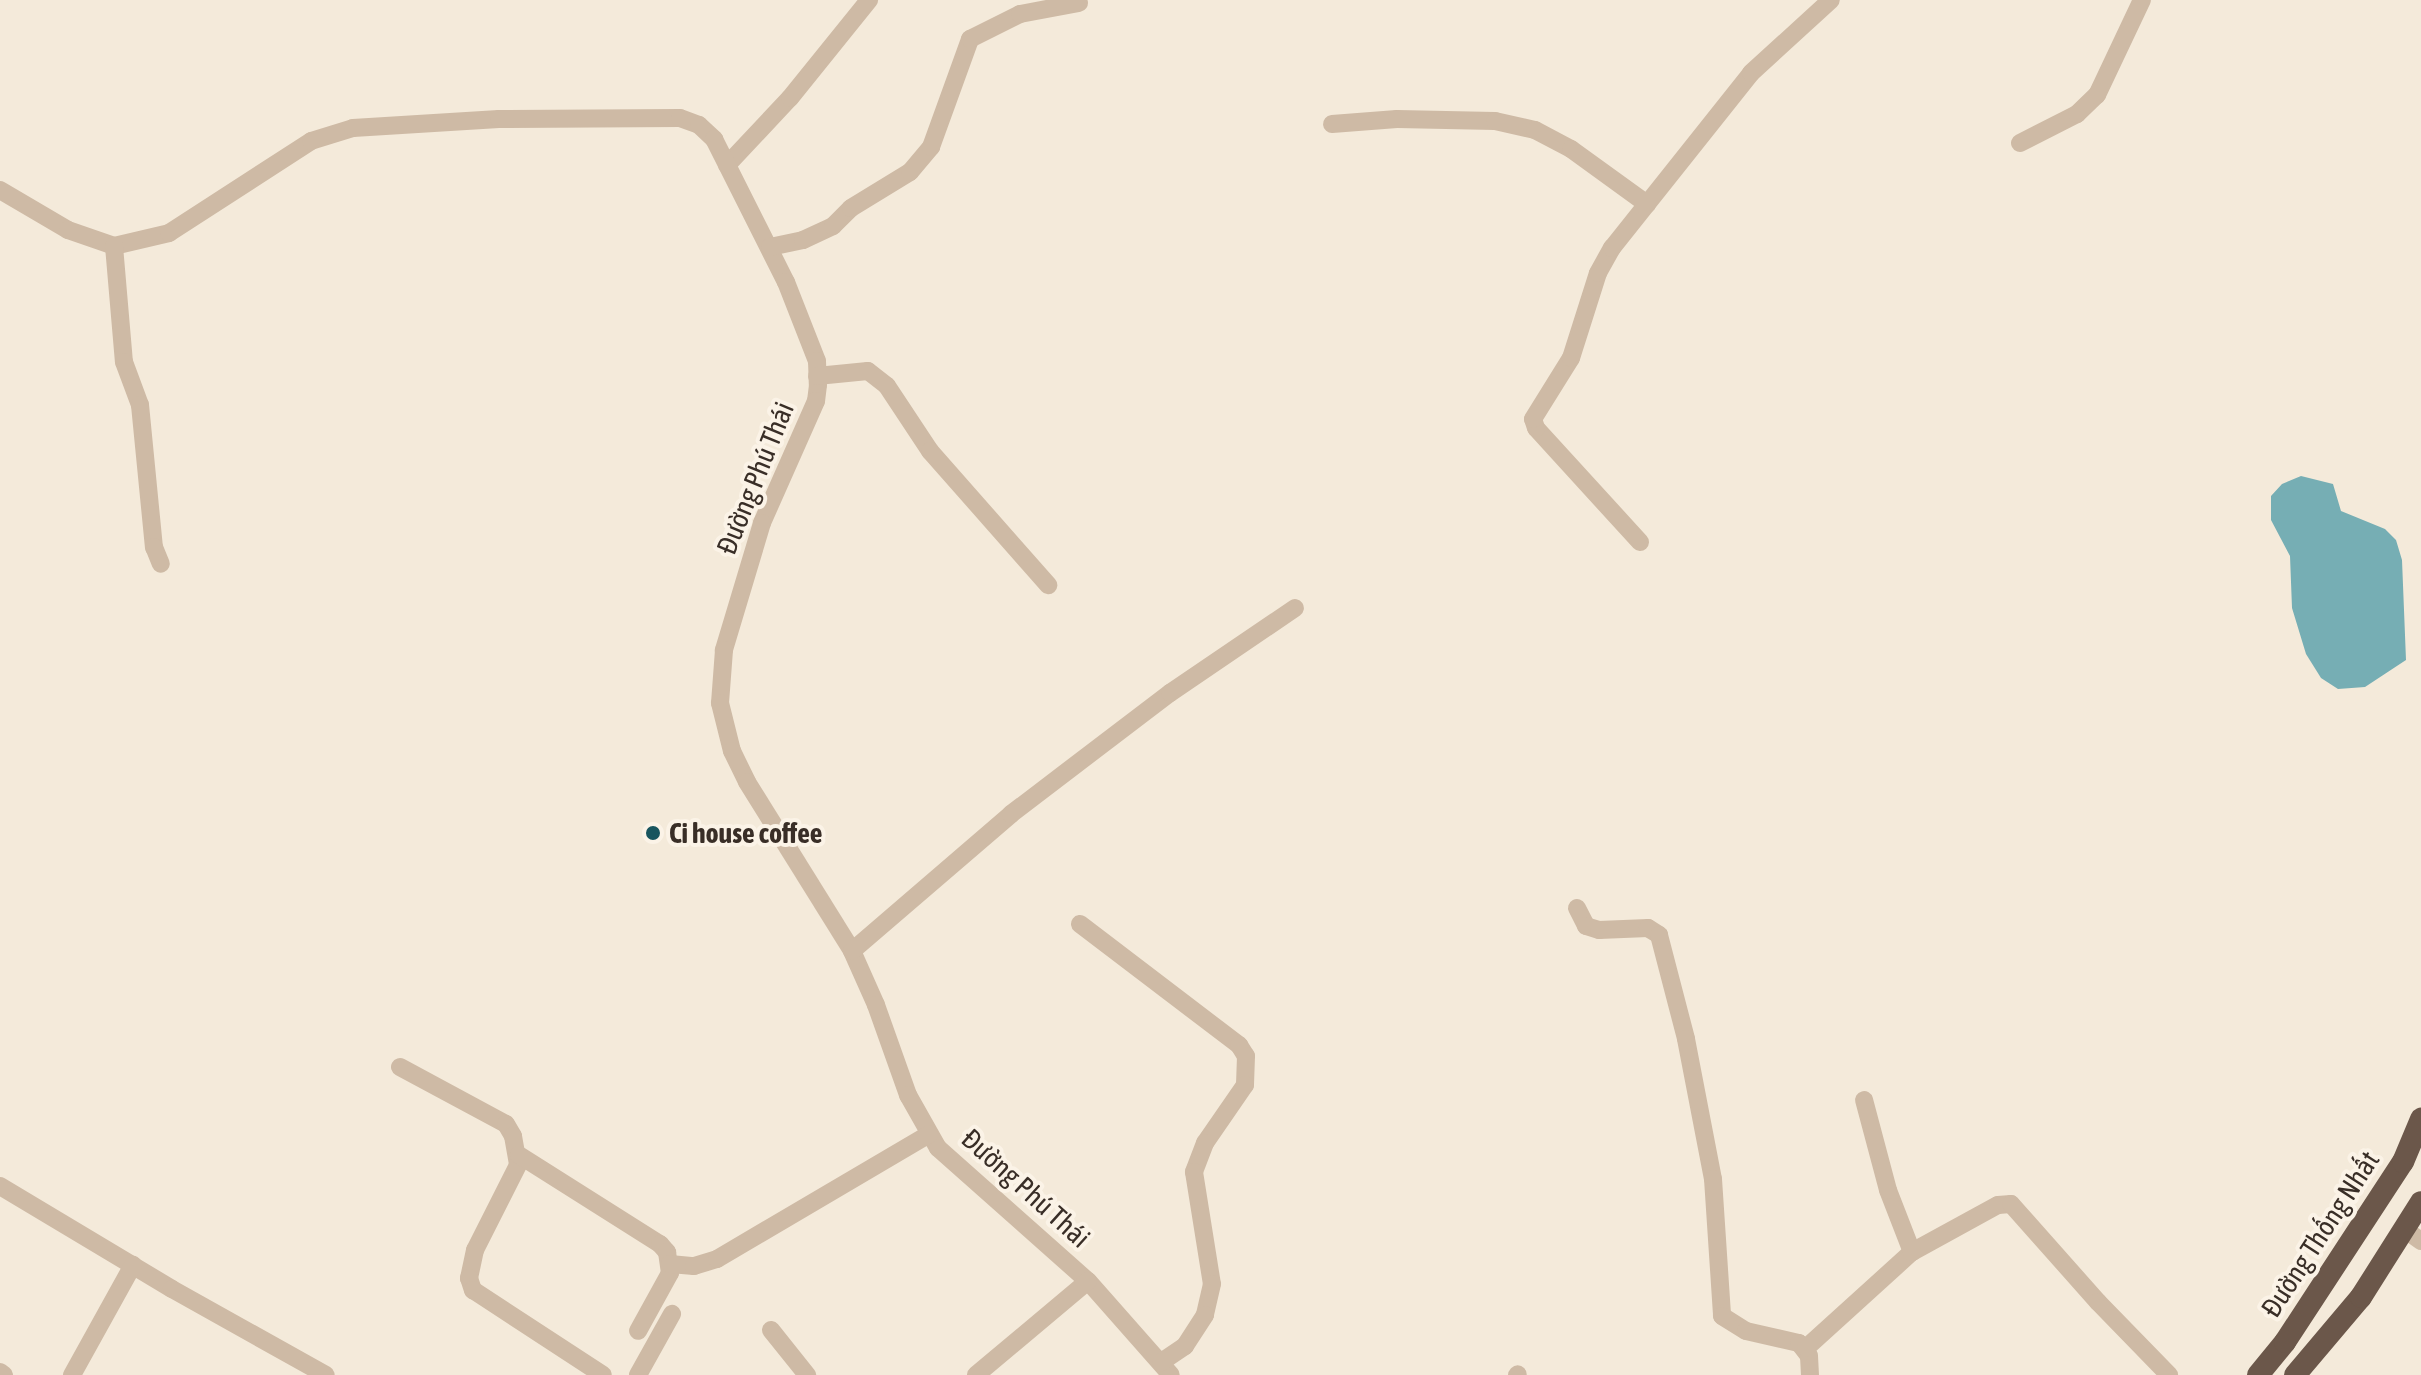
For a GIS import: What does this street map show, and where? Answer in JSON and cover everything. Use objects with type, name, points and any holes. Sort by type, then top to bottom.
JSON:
[{"type":"highway","name":"Đường Thống Nhất","points":[[2258,1375],[2285,1342],[2403,1162],[2421,1119]]},
{"type":"highway","points":[[2295,1375],[2413,1235],[2421,1202]]},
{"type":"street","points":[[727,165],[790,98],[853,15],[869,0]]},
{"type":"street","points":[[1640,542],[1536,428],[1533,419],[1571,358],[1598,273],[1647,204],[1751,73],[1831,0]]},
{"type":"street","points":[[2020,143],[2077,114],[2097,95],[2142,0]]},
{"type":"street","points":[[770,247],[803,240],[833,226],[851,208],[910,172],[931,147],[970,39],[1020,14],[1079,3]]},
{"type":"street","name":"Đường Phú Thái","points":[[114,246],[169,233],[311,141],[353,128],[499,119],[680,118],[699,125],[714,139],[770,247],[817,361],[816,401],[762,523],[724,650],[720,703],[732,751],[747,782],[852,951],[881,1016],[908,1095],[929,1134],[962,1171],[1088,1281],[1166,1368]]},
{"type":"street","points":[[1332,124],[1397,119],[1495,121],[1535,130],[1571,149],[1647,204]]},
{"type":"street","points":[[0,190],[68,230],[114,246],[124,362],[140,405],[154,547],[161,564]]},
{"type":"street","points":[[817,376],[868,371],[887,386],[930,451],[1048,585]]},
{"type":"street","points":[[852,951],[1011,814],[1170,693],[1295,608]]},
{"type":"street","points":[[1577,908],[1586,926],[1599,930],[1648,928],[1659,935],[1686,1039],[1713,1179],[1722,1316],[1746,1331],[1806,1348]]},
{"type":"street","points":[[1080,924],[1239,1045],[1246,1056],[1245,1085],[1205,1143],[1194,1172],[1212,1284],[1205,1315],[1166,1368]]},
{"type":"street","points":[[400,1067],[506,1124],[519,1155],[660,1244],[670,1264],[670,1273],[638,1331]]},
{"type":"street","points":[[1864,1100],[1892,1202],[1912,1252]]},
{"type":"street","points":[[670,1264],[694,1266],[717,1259],[929,1134]]},
{"type":"street","points":[[519,1155],[515,1173],[475,1250],[469,1284],[473,1290],[603,1375]]},
{"type":"street","points":[[0,1186],[326,1375]]},
{"type":"street","points":[[1806,1348],[1912,1252],[1998,1205],[2011,1204],[2098,1302],[2169,1375]]},
{"type":"street","points":[[72,1375],[133,1265]]},
{"type":"street","points":[[976,1375],[1088,1281]]},
{"type":"street","points":[[638,1375],[672,1314]]},
{"type":"street","points":[[771,1330],[807,1375]]},
{"type":"street","points":[[1806,1348],[1810,1375]]},
{"type":"water","points":[[2301,476],[2333,484],[2341,511],[2385,529],[2396,540],[2402,560],[2406,660],[2365,687],[2338,689],[2321,678],[2306,654],[2292,608],[2290,556],[2271,520],[2271,496],[2282,484]]},
{"type":"place","name":"Ci house coffee","points":[[653,833]]}]
